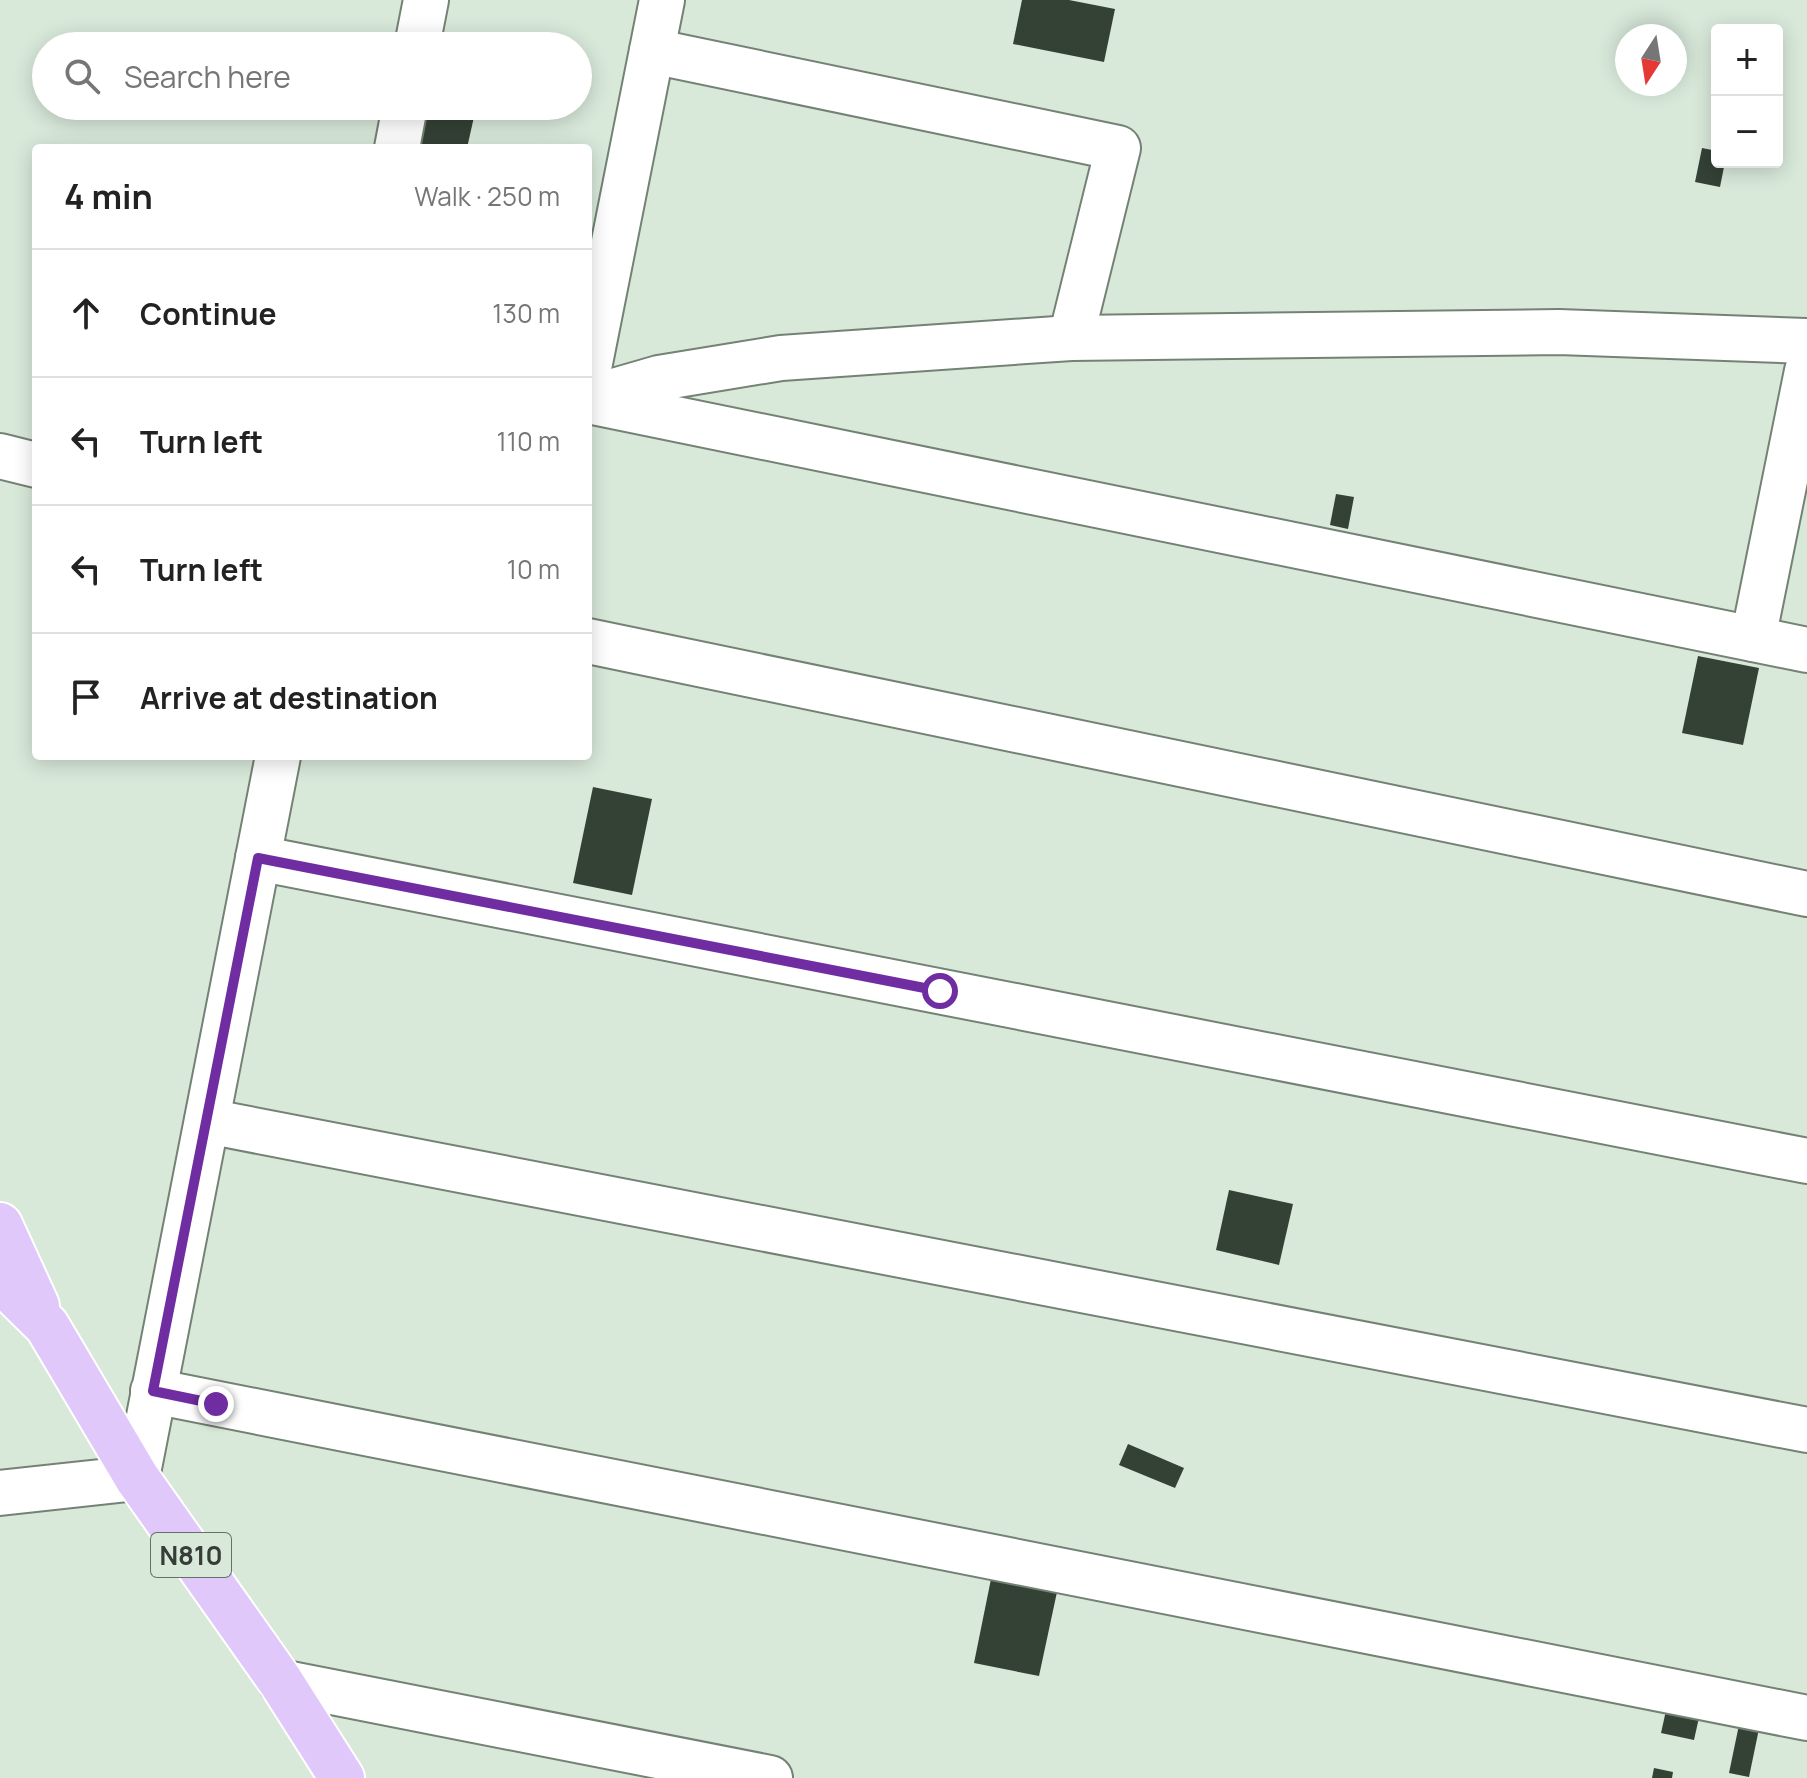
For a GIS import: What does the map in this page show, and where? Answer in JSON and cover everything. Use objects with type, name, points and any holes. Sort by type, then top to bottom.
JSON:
[{"type":"highway","name":"N810","points":[[0,1225],[47,1326],[137,1478],[281,1682],[342,1778]]},
{"type":"highway","name":"N810","points":[[0,1280],[47,1326]]},
{"type":"street","points":[[420,32],[426,0]]},
{"type":"street","points":[[592,353],[662,0]]},
{"type":"street","points":[[652,51],[1118,148],[1071,338]]},
{"type":"street","points":[[398,144],[402,120]]},
{"type":"street","points":[[592,399],[659,378],[781,358],[1071,338],[1559,332],[1807,341]]},
{"type":"street","points":[[1753,639],[1807,371]]},
{"type":"street","points":[[592,401],[1807,650]]},
{"type":"street","points":[[0,456],[32,464]]},
{"type":"street","points":[[592,642],[1807,894]]},
{"type":"street","points":[[0,1493],[137,1478],[277,760]]},
{"type":"street","points":[[258,858],[1807,1161]]},
{"type":"street","points":[[207,1121],[1807,1430]]},
{"type":"street","points":[[153,1391],[1807,1718]]},
{"type":"street","points":[[281,1682],[770,1778]]},
{"type":"building","points":[[1022,0],[1069,0],[1115,9],[1104,62],[1013,44]]},
{"type":"building","points":[[397,120],[473,120],[468,144],[398,144]]},
{"type":"building","points":[[1702,148],[1711,150],[1711,168],[1724,168],[1720,187],[1695,182]]},
{"type":"building","points":[[1336,494],[1354,497],[1348,529],[1330,525]]},
{"type":"building","points":[[1698,656],[1759,668],[1743,745],[1682,733]]},
{"type":"building","points":[[593,787],[652,799],[632,895],[573,883]]},
{"type":"building","points":[[1229,1190],[1293,1204],[1279,1265],[1216,1250]]},
{"type":"building","points":[[1128,1444],[1184,1468],[1175,1488],[1119,1465]]},
{"type":"building","points":[[991,1579],[1057,1592],[1039,1676],[974,1663]]},
{"type":"building","points":[[1667,1706],[1700,1713],[1694,1740],[1661,1733]]},
{"type":"building","points":[[1740,1720],[1760,1724],[1749,1777],[1729,1773]]},
{"type":"building","points":[[1654,1768],[1673,1772],[1672,1778],[1652,1778]]},
{"type":"route","points":[[216,1404],[153,1391],[258,858],[940,991]]}]
